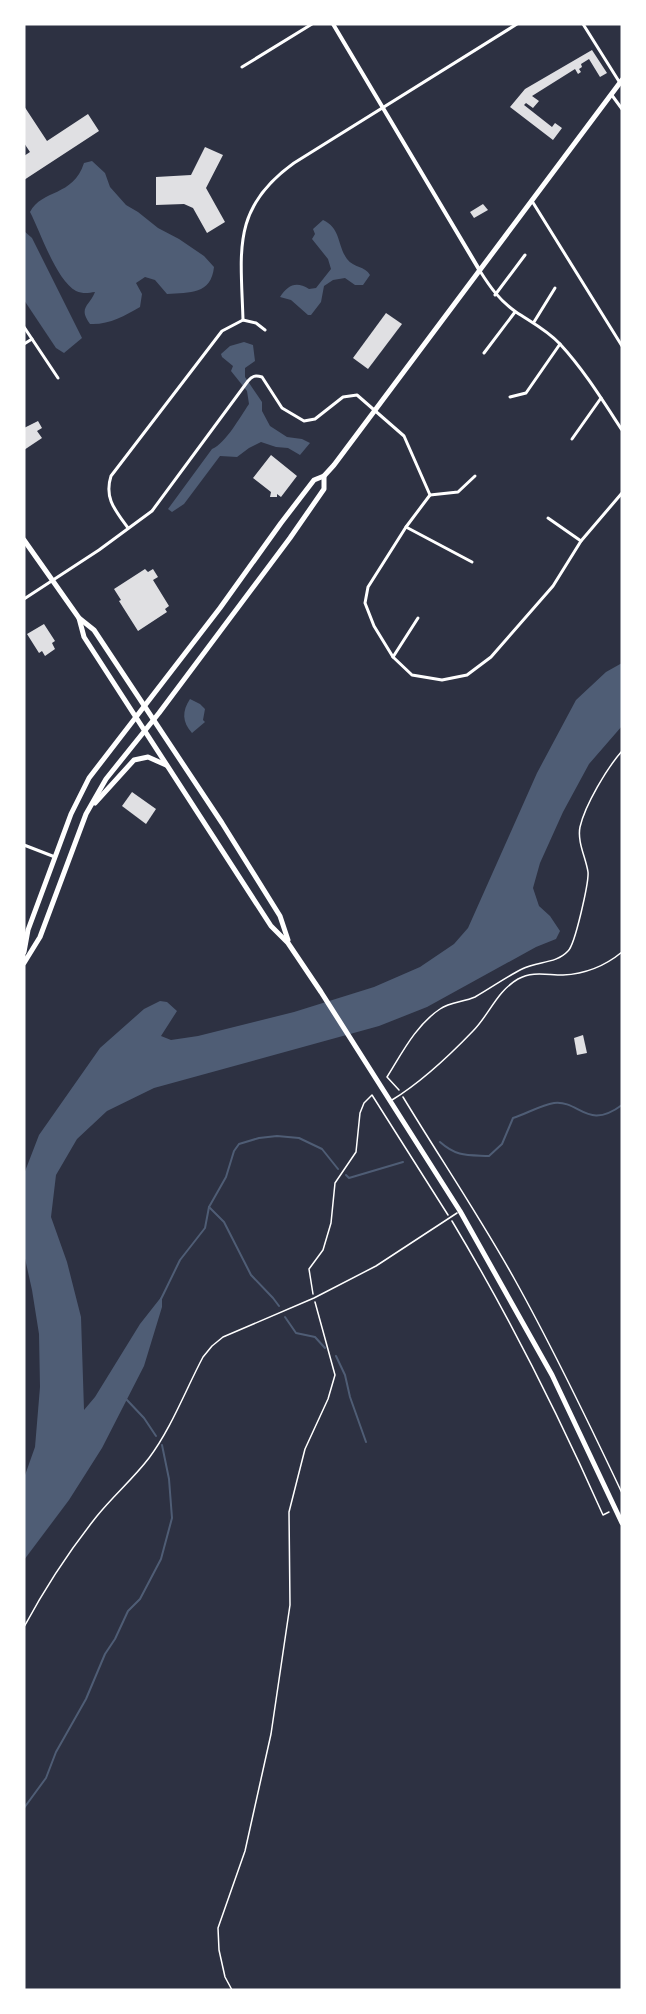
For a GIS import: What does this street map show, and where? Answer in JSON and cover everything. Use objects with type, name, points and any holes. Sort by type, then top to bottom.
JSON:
[{"type":"main road","points":[[24,952],[28,930],[71,814],[89,778],[220,608],[281,522],[314,480],[324,476],[374,411],[621,81]]},
{"type":"main road","points":[[24,963],[40,937],[86,814],[106,779],[145,732],[290,538],[324,489],[324,476]]},
{"type":"main road","points":[[24,540],[79,618],[94,630],[222,823],[280,916],[288,943]]},
{"type":"main road","points":[[79,618],[84,637],[135,717],[271,926],[288,943],[352,1039],[460,1211],[552,1375],[622,1523]]},
{"type":"main road","points":[[86,814],[134,760],[148,757],[166,765]]},
{"type":"street","points":[[242,67],[312,24]]},
{"type":"street","points":[[333,24],[495,294],[515,312],[534,322],[560,344],[622,430]]},
{"type":"street","points":[[243,320],[241,245],[257,198],[274,178],[294,163],[517,24]]},
{"type":"street","points":[[583,24],[621,81]]},
{"type":"street","points":[[611,94],[622,109]]},
{"type":"street","points":[[532,201],[622,346]]},
{"type":"street","points":[[495,294],[525,255]]},
{"type":"street","points":[[534,322],[555,288]]},
{"type":"street","points":[[484,353],[515,312]]},
{"type":"street","points":[[128,528],[109,497],[108,488],[111,476],[222,331],[243,320],[256,323],[265,330]]},
{"type":"street","points":[[24,327],[58,378]]},
{"type":"street","points":[[24,344],[32,339]]},
{"type":"street","points":[[510,397],[526,393],[560,344]]},
{"type":"street","points":[[24,599],[99,550],[152,511],[252,376],[262,377],[282,408],[304,421],[315,419],[343,397],[357,395],[404,436],[430,495]]},
{"type":"street","points":[[572,439],[601,398]]},
{"type":"street","points":[[475,476],[458,492],[430,495],[406,527],[368,587],[365,603],[374,626],[393,657],[412,675],[442,680],[467,675],[491,657],[554,586],[580,541],[622,493]]},
{"type":"street","points":[[548,518],[580,541]]},
{"type":"street","points":[[406,527],[472,562]]},
{"type":"street","points":[[393,657],[418,618]]},
{"type":"street","points":[[24,845],[55,857]]},
{"type":"lane","points":[[392,1101],[422,1078],[473,1031],[507,986],[526,975],[537,973],[562,975],[590,970],[607,963],[622,952]]},
{"type":"lane","points":[[24,1627],[46,1587],[77,1541],[150,1457],[203,1357],[212,1346],[224,1337],[314,1298],[376,1266],[460,1211]]},
{"type":"path","points":[[397,1088],[387,1077],[399,1054],[441,1008],[474,998],[521,969],[538,962],[550,962],[569,951],[576,939],[589,874],[580,837],[580,827],[600,781],[622,751]]},
{"type":"path","points":[[232,1990],[225,1977],[219,1950],[218,1928],[245,1851],[271,1734],[290,1605],[289,1512],[305,1449],[328,1399],[335,1375],[331,1353],[314,1298],[309,1269],[323,1250],[331,1223],[335,1183],[356,1152],[360,1113],[364,1103],[372,1095],[446,1212]]},
{"type":"path","points":[[405,1101],[417,1123],[455,1178],[514,1279],[559,1363],[622,1493]]},
{"type":"path","points":[[453,1223],[534,1368],[559,1417],[603,1515]]},
{"type":"water","points":[[92,161],[105,173],[110,187],[126,205],[204,256],[214,267],[209,283],[191,292],[167,294],[155,280],[145,277],[136,283],[142,294],[140,307],[122,317],[90,324],[85,310],[95,292],[76,291],[62,277],[30,212],[42,199],[73,182],[84,163]]},
{"type":"water","points":[[323,220],[329,223],[336,232],[347,259],[370,275],[363,285],[355,285],[345,278],[333,280],[324,286],[321,302],[311,315],[308,315],[291,300],[280,297],[286,290],[296,285],[309,289],[316,288],[331,269],[328,259],[312,239],[315,234],[313,229]]},
{"type":"water","points":[[24,231],[32,238],[82,338],[64,353],[56,348],[24,300]]},
{"type":"water","points":[[244,342],[253,345],[255,361],[245,368],[245,377],[262,402],[262,411],[270,426],[287,437],[302,439],[310,443],[300,455],[288,448],[261,442],[237,457],[220,456],[184,504],[172,512],[168,509],[212,449],[227,436],[249,404],[247,391],[231,371],[233,366],[221,354],[230,346]]},
{"type":"water","points":[[622,663],[622,726],[589,764],[563,812],[540,863],[533,888],[539,906],[550,916],[560,931],[556,939],[536,947],[427,1007],[379,1026],[154,1088],[107,1111],[77,1139],[56,1175],[51,1217],[67,1262],[81,1317],[84,1410],[95,1397],[140,1324],[162,1296],[162,1307],[144,1366],[102,1448],[69,1500],[24,1560],[24,1478],[35,1447],[40,1387],[39,1334],[24,1254],[24,1174],[39,1135],[100,1048],[144,1009],[160,1001],[167,1002],[177,1011],[161,1036],[171,1040],[198,1036],[294,1012],[374,987],[420,967],[454,944],[468,928],[537,773],[576,700],[606,672]]},
{"type":"water","points":[[190,699],[205,709],[203,720],[205,722],[192,733],[186,725],[184,716]]},
{"type":"building","points":[[592,50],[607,73],[600,77],[589,59],[581,64],[582,67],[579,69],[581,72],[578,74],[575,69],[532,96],[539,101],[533,108],[526,103],[524,105],[552,127],[555,123],[562,128],[553,140],[510,107],[525,89]]},
{"type":"building","points":[[24,106],[47,141],[88,114],[99,131],[24,180],[24,156],[30,152],[24,143]]},
{"type":"building","points":[[205,147],[223,155],[206,188],[225,222],[207,233],[193,208],[184,204],[156,205],[156,177],[191,175]]},
{"type":"building","points":[[483,204],[488,210],[474,218],[470,212]]},
{"type":"building","points":[[386,313],[402,324],[368,369],[353,358]]},
{"type":"building","points":[[38,421],[42,428],[37,431],[42,438],[24,450],[24,428]]},
{"type":"building","points":[[271,455],[297,476],[281,497],[277,494],[277,497],[270,497],[271,492],[253,478]]},
{"type":"building","points":[[145,569],[148,572],[153,569],[158,577],[153,580],[169,606],[165,609],[167,612],[138,631],[114,589]]},
{"type":"building","points":[[44,624],[55,641],[52,643],[55,649],[45,656],[42,651],[39,653],[27,634]]},
{"type":"building","points":[[132,792],[156,809],[146,824],[122,806]]},
{"type":"building","points":[[583,1035],[587,1053],[577,1055],[574,1038]]},
{"type":"waterway","points":[[440,1142],[457,1153],[489,1156],[502,1144],[513,1118],[539,1108],[554,1103],[563,1103],[585,1113],[600,1115],[622,1105]]},
{"type":"waterway","points":[[161,1299],[180,1260],[205,1228],[209,1207],[226,1177],[234,1151],[239,1144],[277,1136],[299,1138],[322,1149],[338,1169]]},
{"type":"waterway","points":[[346,1175],[349,1178],[403,1162]]},
{"type":"waterway","points":[[209,1207],[224,1222],[251,1275],[279,1306]]},
{"type":"waterway","points":[[285,1317],[296,1333],[315,1337],[325,1348]]},
{"type":"waterway","points":[[336,1356],[345,1375],[350,1397],[366,1442]]},
{"type":"waterway","points":[[126,1399],[144,1418],[156,1436]]},
{"type":"waterway","points":[[24,1808],[46,1778],[56,1752],[86,1699],[105,1654],[128,1611],[140,1599],[161,1559],[172,1518],[169,1479],[162,1445]]}]
